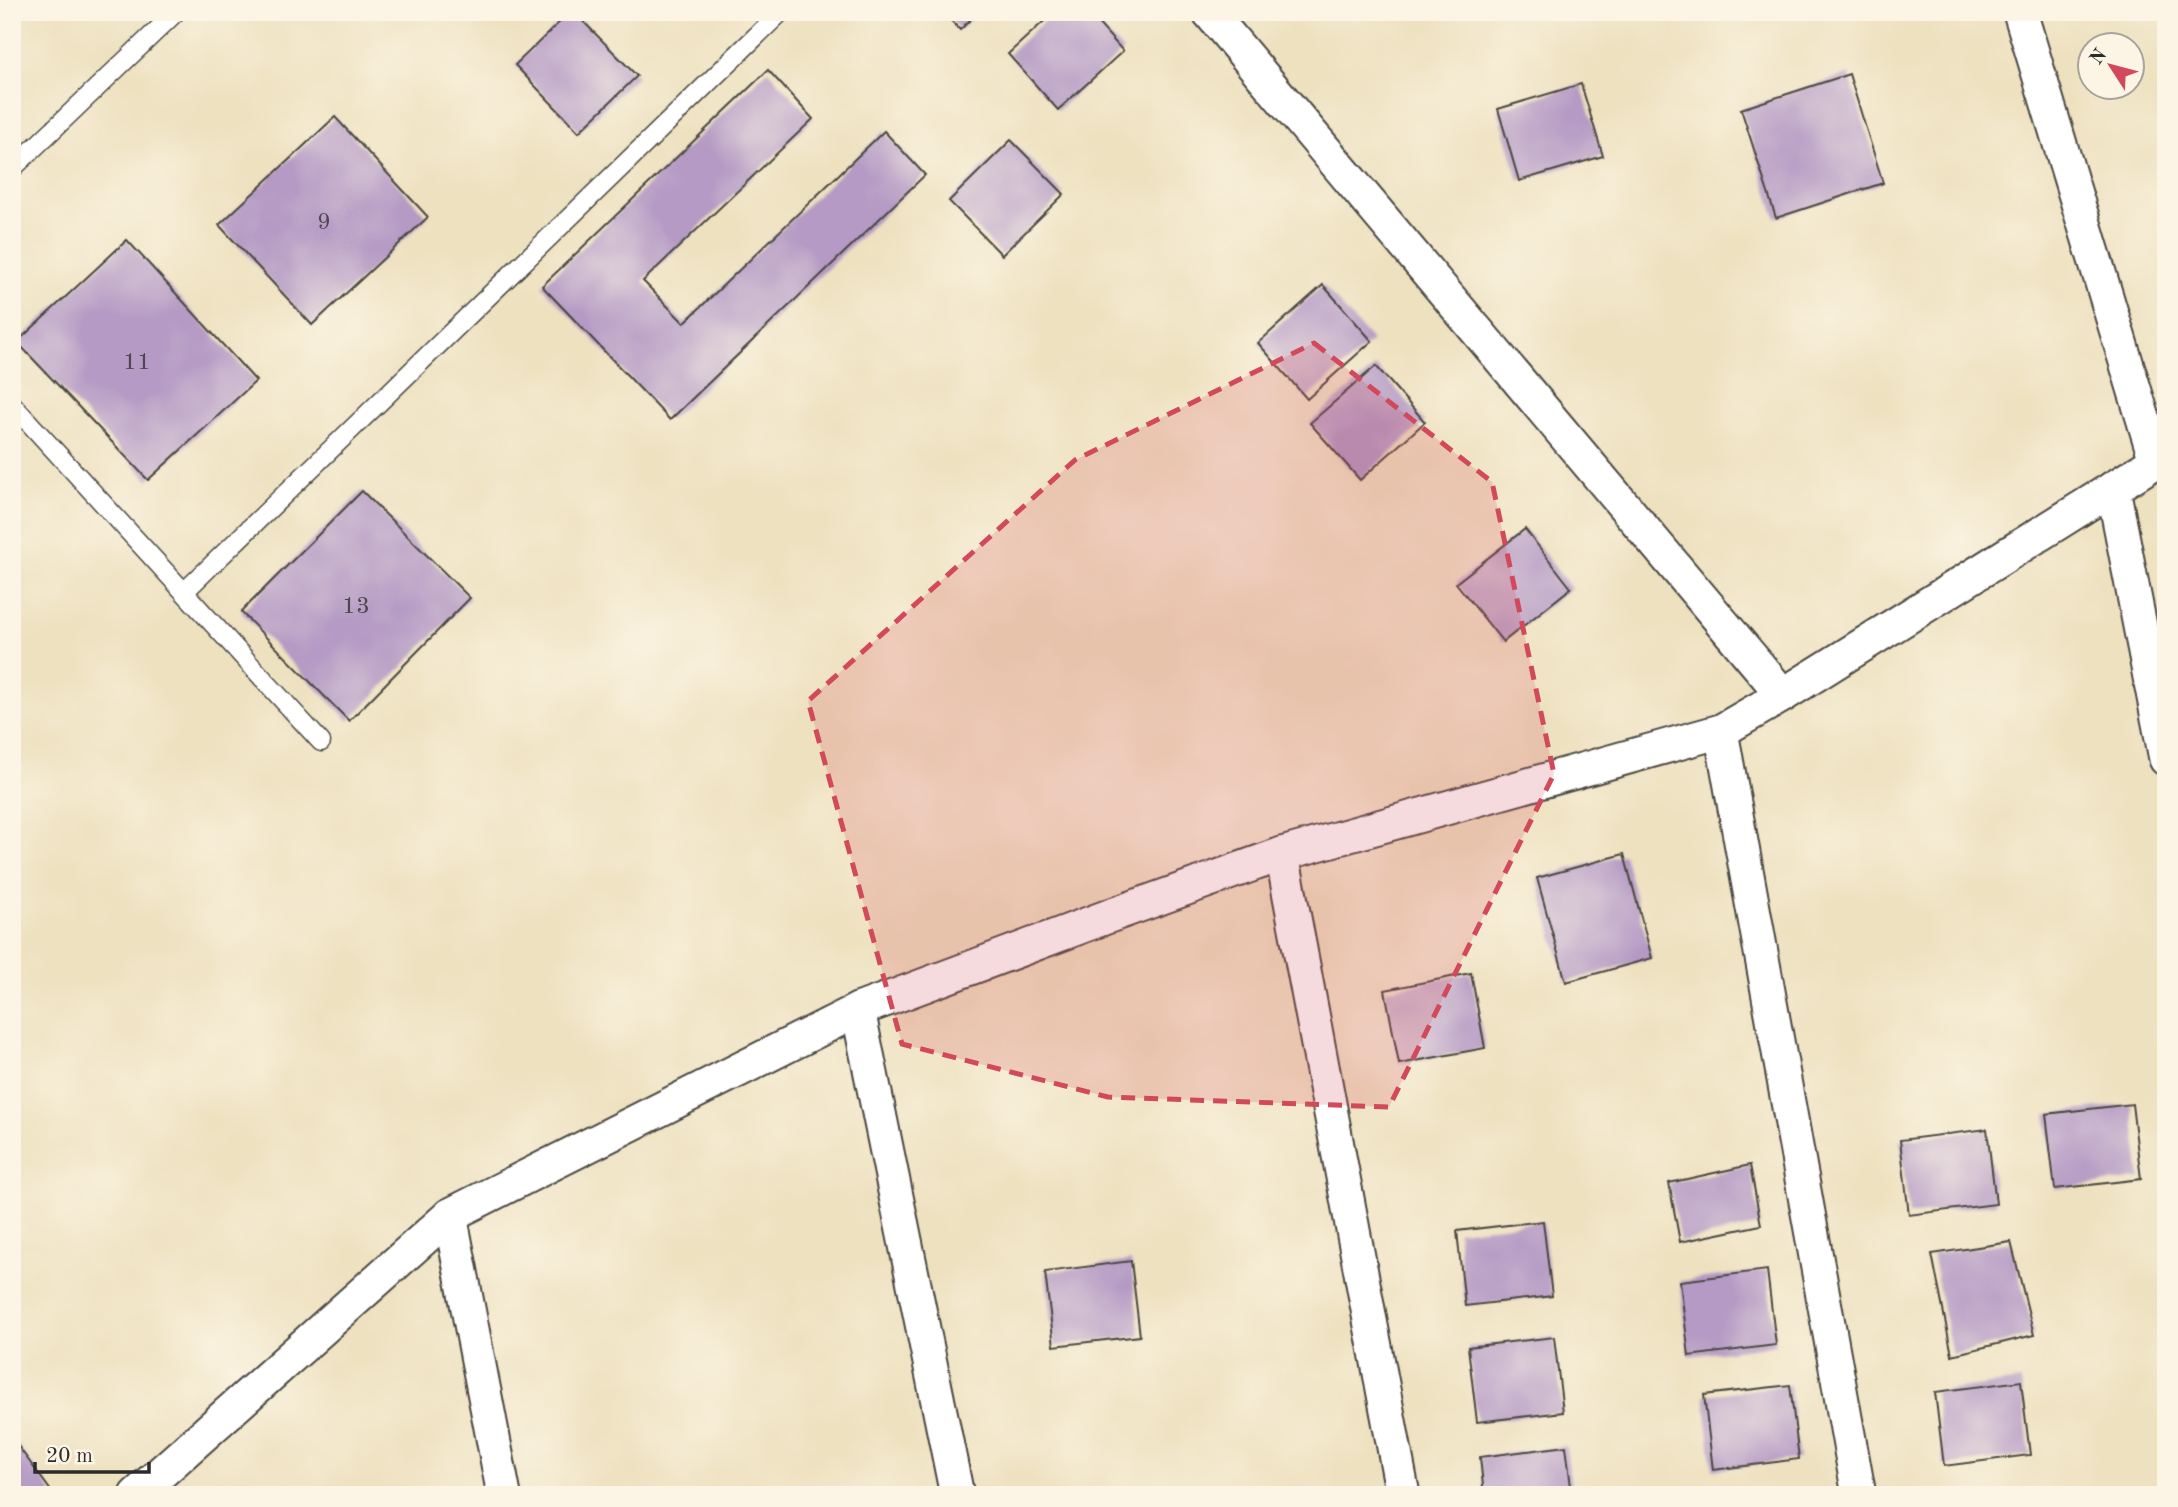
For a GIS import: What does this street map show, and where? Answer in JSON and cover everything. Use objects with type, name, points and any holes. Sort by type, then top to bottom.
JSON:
[{"type":"street","points":[[1209,12],[1783,695]]},
{"type":"street","points":[[136,1495],[450,1215],[858,1010],[1282,854],[1721,732],[2161,458],[2020,12]]},
{"type":"street","points":[[2113,488],[2166,759]]},
{"type":"street","points":[[1721,732],[1859,1495]]},
{"type":"street","points":[[1282,854],[1403,1495]]},
{"type":"street","points":[[858,1010],[957,1495]]},
{"type":"street","points":[[450,1215],[504,1495]]},
{"type":"lane","points":[[12,169],[176,12]]},
{"type":"lane","points":[[184,592],[781,12]]},
{"type":"lane","points":[[12,404],[321,742]]},
{"type":"highlighted area","points":[[1314,343],[1492,482],[1554,774],[1389,1107],[1108,1097],[902,1044],[808,701],[1075,460]]},
{"type":"building","points":[[570,12],[574,12],[637,76],[579,132],[515,65]]},
{"type":"building","points":[[943,12],[978,12],[960,30]]},
{"type":"building","points":[[1054,12],[1088,12],[1123,51],[1058,110],[1008,54]]},
{"type":"building","points":[[768,70],[813,119],[643,281],[684,323],[884,131],[925,175],[670,420],[542,286]]},
{"type":"building","points":[[1849,74],[1883,183],[1776,218],[1741,109]]},
{"type":"building","points":[[1581,84],[1603,156],[1519,181],[1498,109]]},
{"type":"building","points":[[335,117],[428,217],[312,325],[219,225]]},
{"type":"building","points":[[1011,140],[1064,194],[1002,255],[949,201]]},
{"type":"building","points":[[127,240],[256,381],[148,480],[17,342]]},
{"type":"building","points":[[1323,285],[1372,341],[1307,399],[1258,343]]},
{"type":"building","points":[[1376,366],[1425,422],[1360,480],[1310,423]]},
{"type":"building","points":[[362,491],[470,598],[349,721],[241,612]]},
{"type":"building","points":[[1525,529],[1571,588],[1503,642],[1456,583]]},
{"type":"building","points":[[1624,854],[1652,958],[1566,982],[1537,878]]},
{"type":"building","points":[[1471,973],[1485,1048],[1399,1064],[1385,990]]},
{"type":"building","points":[[2132,1104],[2141,1179],[2055,1189],[2046,1114]]},
{"type":"building","points":[[1987,1129],[1996,1204],[1909,1215],[1900,1140]]},
{"type":"building","points":[[1750,1165],[1761,1225],[1680,1242],[1669,1183]]},
{"type":"building","points":[[1543,1221],[1552,1296],[1465,1306],[1457,1231]]},
{"type":"building","points":[[2011,1242],[2034,1335],[1952,1355],[1932,1254]]},
{"type":"building","points":[[1131,1261],[1140,1336],[1054,1346],[1045,1272]]},
{"type":"building","points":[[1767,1270],[1776,1345],[1689,1356],[1680,1281]]},
{"type":"building","points":[[1554,1337],[1563,1412],[1477,1422],[1468,1347]]},
{"type":"building","points":[[2021,1381],[2030,1455],[1944,1466],[1935,1392]]},
{"type":"building","points":[[1790,1385],[1799,1459],[1713,1470],[1704,1395]]},
{"type":"building","points":[[12,1438],[54,1495],[12,1495]]},
{"type":"building","points":[[1566,1446],[1572,1495],[1484,1495],[1480,1457]]}]
